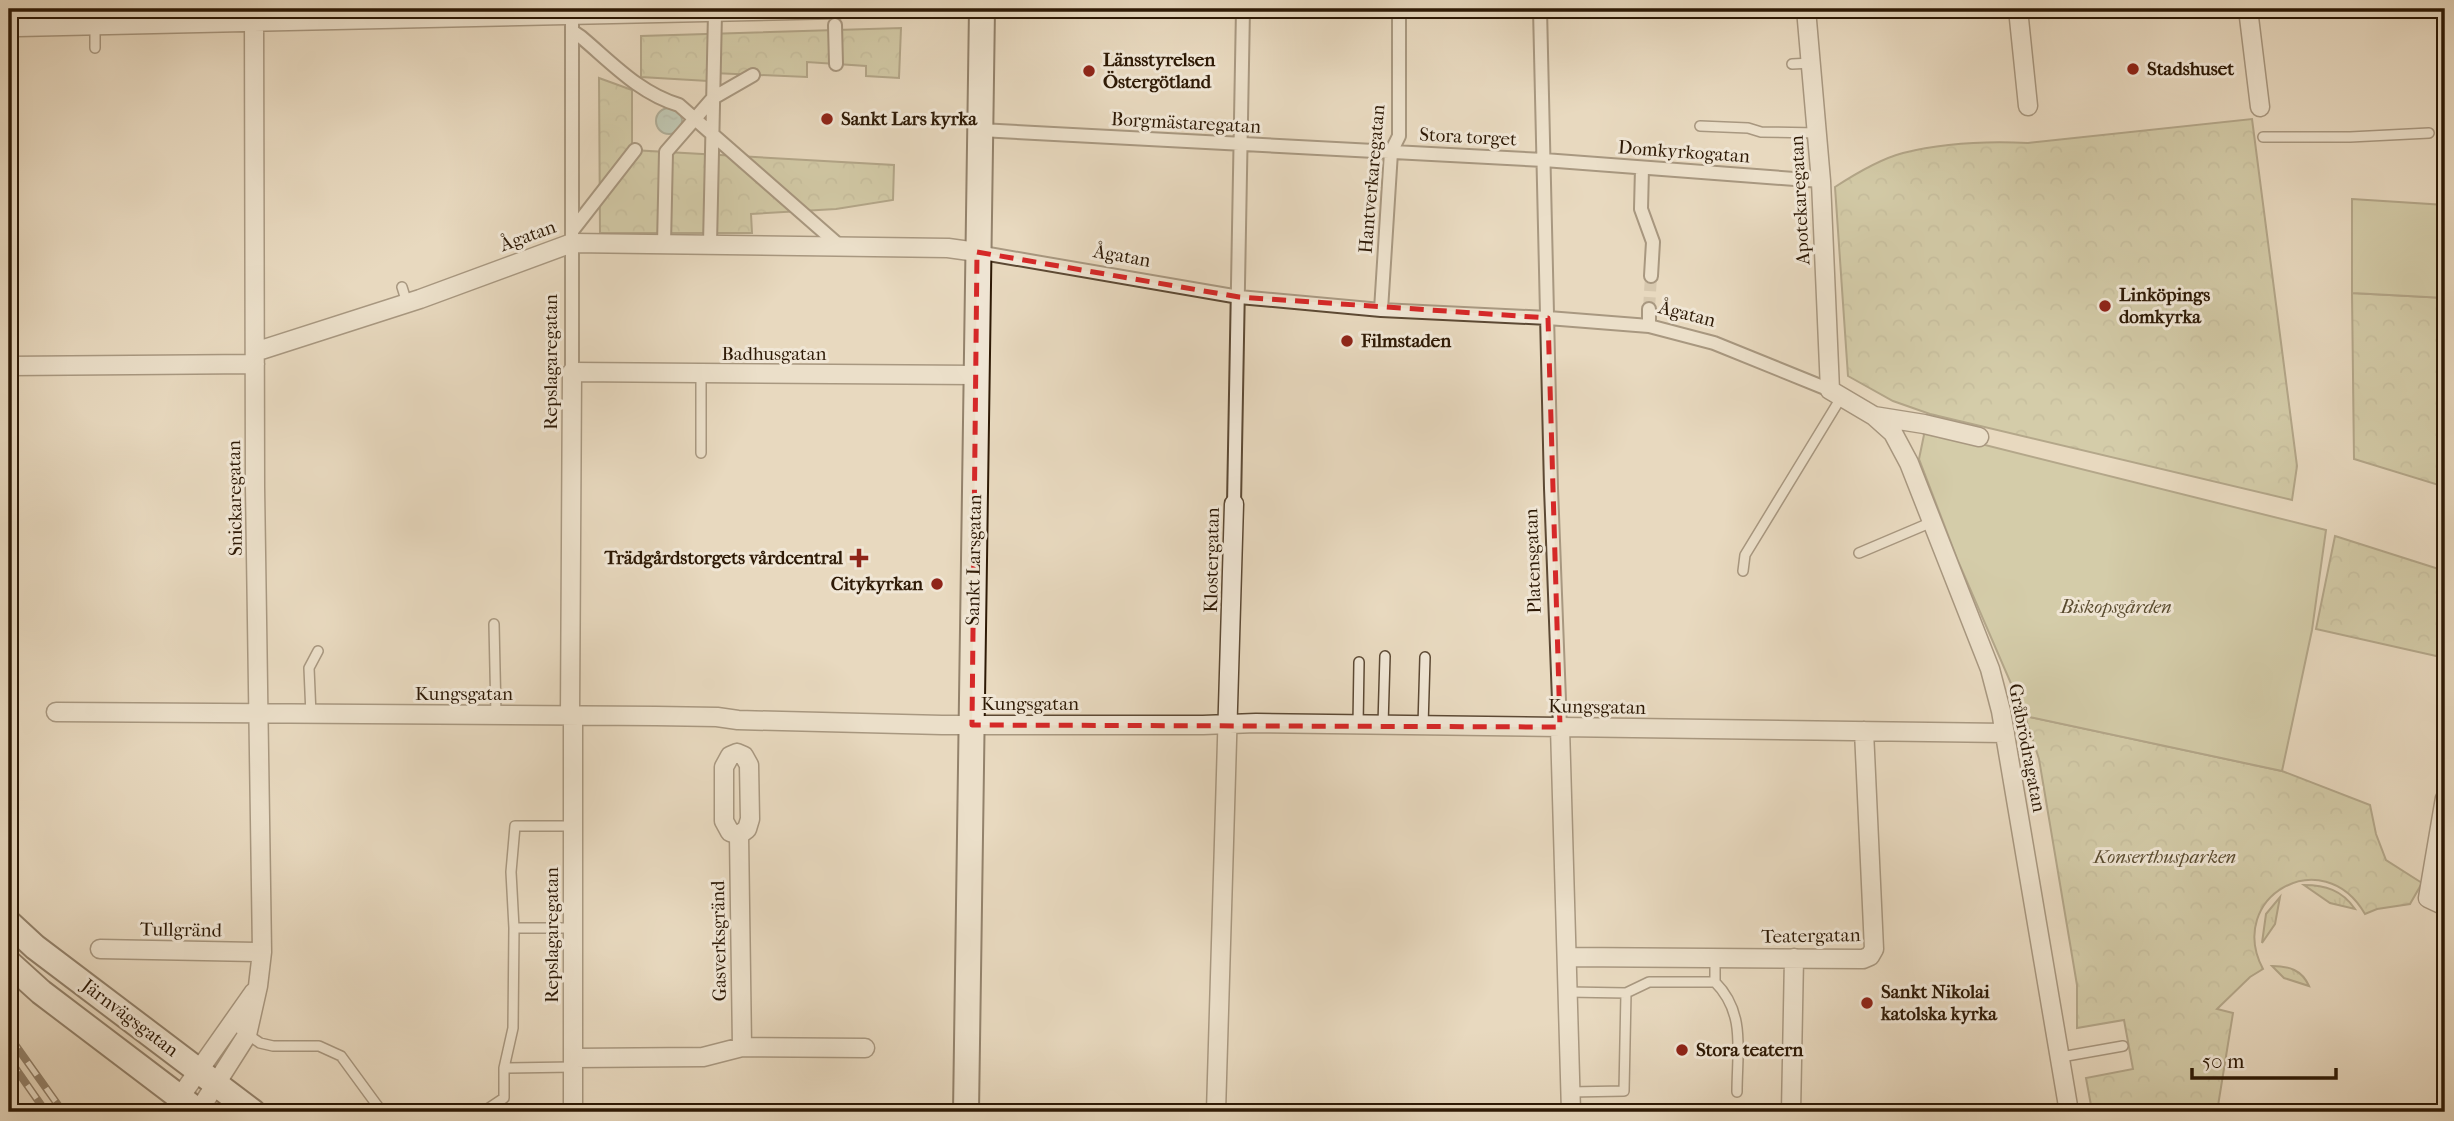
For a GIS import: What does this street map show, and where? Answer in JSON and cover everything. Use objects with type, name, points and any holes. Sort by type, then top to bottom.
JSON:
[{"type":"main road","name":"Sankt Larsgatan","points":[[966,1112],[982,9]]},
{"type":"main road","name":"Järnvägsgatan","points":[[9,923],[35,947],[253,1112]]},
{"type":"main road","name":"Järnvägsgatan","points":[[9,963],[41,992],[189,1109]]},
{"type":"street","name":"Klostergatan","points":[[1216,1112],[1234,504],[1243,9]]},
{"type":"street","name":"Hantverkaregatan","points":[[1381,310],[1391,152],[1399,136],[1399,9]]},
{"type":"street","name":"Platensgatan","points":[[1540,9],[1571,1112]]},
{"type":"street","name":"Apotekaregatan","points":[[1806,9],[1818,134],[1829,346],[1836,393]]},
{"type":"street","points":[[2018,9],[2028,106]]},
{"type":"street","points":[[2248,9],[2260,107]]},
{"type":"street","points":[[710,244],[715,13]]},
{"type":"street","points":[[18,27],[95,26],[254,16],[572,19],[715,13],[837,17],[836,64]]},
{"type":"street","name":"Snickaregatan","points":[[208,1077],[247,1035],[258,986],[262,952],[254,16]]},
{"type":"street","points":[[572,19],[582,37],[636,84],[660,99],[679,105],[841,247]]},
{"type":"street","name":"Repslagaregatan","points":[[572,19],[573,1112]]},
{"type":"street","points":[[664,244],[666,152],[713,98],[753,75]]},
{"type":"street","name":"Borgmästaregatan","points":[[980,130],[1391,152]]},
{"type":"street","points":[[572,237],[635,150]]},
{"type":"street","name":"Stora torget","points":[[1391,152],[1544,160]]},
{"type":"street","name":"Domkyrkogatan","points":[[1544,160],[1821,181]]},
{"type":"street","points":[[1642,168],[1642,209],[1653,242],[1651,276]]},
{"type":"street","name":"Ågatan","points":[[9,366],[255,358],[405,295],[572,237],[664,244],[841,247],[948,242],[977,252],[1239,297],[1381,310],[1648,326],[1714,342],[1836,393],[1874,416],[1979,437]]},
{"type":"street","points":[[1648,326],[1649,309]]},
{"type":"street","name":"Badhusgatan","points":[[572,372],[976,375]]},
{"type":"street","name":"Gråbrödragatan","points":[[1874,416],[1888,427],[1902,447],[1990,669],[2001,711],[2069,1112]]},
{"type":"street","name":"Kungsgatan","points":[[56,712],[572,715],[972,724],[1256,723],[2004,733]]},
{"type":"street","name":"Gasverksgränd","points":[[737,753],[738,720]]},
{"type":"street","name":"Teatergatan","points":[[1567,957],[1863,959],[1870,956],[1874,949],[1864,731]]},
{"type":"street","name":"Gasverksgränd","points":[[737,753],[744,756],[749,765],[750,819],[747,829],[739,835],[730,832],[724,821],[724,767],[730,756],[737,753]]},
{"type":"street","points":[[2445,798],[2428,898],[2445,905]]},
{"type":"street","name":"Gasverksgränd","points":[[739,835],[742,1047]]},
{"type":"street","name":"Tullgränd","points":[[100,949],[262,952]]},
{"type":"street","points":[[1791,1112],[1794,958]]},
{"type":"street","name":"Snickaregatan","points":[[189,1109],[208,1077],[231,1023],[258,986]]},
{"type":"street","points":[[573,1063],[703,1057],[742,1047],[865,1048]]},
{"type":"lane","points":[[95,26],[95,48]]},
{"type":"lane","points":[[1792,64],[1812,63]]},
{"type":"lane","points":[[1700,126],[1818,134]]},
{"type":"lane","points":[[2263,137],[2429,133]]},
{"type":"lane","points":[[701,374],[701,453]]},
{"type":"lane","points":[[1743,571],[1745,555],[1836,393]]},
{"type":"lane","points":[[1859,553],[1931,522]]},
{"type":"lane","points":[[494,624],[496,715]]},
{"type":"lane","points":[[311,715],[309,668],[317,651]]},
{"type":"lane","points":[[1383,725],[1385,656]]},
{"type":"lane","points":[[1423,726],[1425,657]]},
{"type":"lane","points":[[1358,725],[1359,662]]},
{"type":"lane","points":[[483,1112],[504,1098],[504,1068],[513,1028],[514,928],[511,872],[514,826],[573,825]]},
{"type":"lane","points":[[514,928],[573,928]]},
{"type":"lane","points":[[1714,982],[1715,957]]},
{"type":"lane","points":[[1568,992],[1626,993],[1649,982],[1714,982],[1727,994],[1737,1021],[1737,1092]]},
{"type":"lane","points":[[1570,1091],[1624,1091],[1626,993]]},
{"type":"lane","points":[[231,1023],[260,1043],[273,1046],[319,1046],[341,1056],[383,1112]]},
{"type":"lane","points":[[2061,1057],[2123,1046]]},
{"type":"lane","points":[[504,1068],[573,1063]]},
{"type":"highlighted area","points":[[977,252],[1239,297],[1548,318],[1560,727],[972,725]]},
{"type":"green space","points":[[901,28],[899,78],[866,76],[866,66],[807,62],[807,77],[713,73],[708,81],[641,77],[641,36]]},
{"type":"green space","points":[[599,78],[632,90],[632,150],[894,165],[893,200],[836,209],[751,214],[752,233],[600,233]]},
{"type":"green space","points":[[2252,119],[2297,466],[2292,500],[1930,414],[1893,401],[1848,376],[1835,187],[1885,159],[1934,147],[2028,143]]},
{"type":"green space","points":[[2352,199],[2445,205],[2445,298],[2352,293]]},
{"type":"green space","points":[[2352,293],[2445,298],[2445,487],[2354,459]]},
{"type":"green space","name":"Biskopsgården","points":[[1925,430],[2326,530],[2312,630],[2282,771],[2025,716],[1958,561],[1919,459]]},
{"type":"green space","points":[[2335,536],[2445,571],[2445,658],[2316,629]]},
{"type":"green space","name":"Konserthusparken","points":[[2025,716],[2282,771],[2370,805],[2376,834],[2386,860],[2422,883],[2410,904],[2377,909],[2365,914],[2347,892],[2326,882],[2304,880],[2284,887],[2267,901],[2257,920],[2255,943],[2263,969],[2250,977],[2217,1009],[2233,1013],[2217,1112],[2092,1111],[2086,1078],[2133,1069],[2124,1020],[2077,1028],[2077,985],[2039,759]]},
{"type":"green space","points":[[2304,885],[2332,890],[2344,897],[2355,909],[2330,903]]},
{"type":"green space","points":[[2280,897],[2275,924],[2262,943],[2266,914]]},
{"type":"green space","points":[[2272,966],[2294,970],[2303,976],[2309,986],[2284,978]]},
{"type":"water","points":[[1443,9],[1490,9],[1490,14],[1443,14]]},
{"type":"water","points":[[669,108],[678,112],[682,121],[678,130],[669,134],[660,130],[656,121],[660,112]]},
{"type":"tunnel","points":[[1649,309],[1651,276]]},
{"type":"railway","points":[[9,1036],[63,1112]]},
{"type":"railway","points":[[9,1059],[46,1112]]},
{"type":"place","name":"Stadshuset","points":[[2133,69]]},
{"type":"place","name":"Länsstyrelsen Östergötland","points":[[1089,71]]},
{"type":"place","name":"Sankt Lars kyrka","points":[[827,119]]},
{"type":"place","name":"Linköpings domkyrka","points":[[2105,306]]},
{"type":"place","name":"Filmstaden","points":[[1347,341]]},
{"type":"place","name":"Trädgårdstorgets vårdcentral","points":[[859,558]]},
{"type":"place","name":"Citykyrkan","points":[[937,584]]},
{"type":"place","name":"Sankt Nikolai katolska kyrka","points":[[1867,1003]]},
{"type":"place","name":"Stora teatern","points":[[1682,1050]]}]
